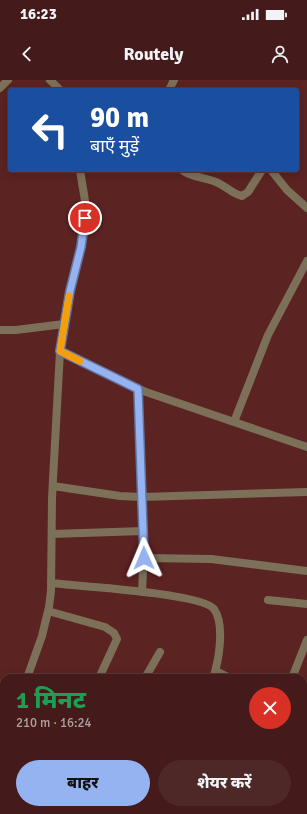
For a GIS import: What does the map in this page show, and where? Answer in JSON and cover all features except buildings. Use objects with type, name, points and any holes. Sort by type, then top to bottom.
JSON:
[{"type":"street","points":[[0,88],[8,80]]},
{"type":"street","points":[[50,80],[58,88]]},
{"type":"street","points":[[28,674],[42,636],[48,611],[51,583],[52,486],[60,351],[64,324],[85,229],[86,207],[80,172]]},
{"type":"street","points":[[186,172],[197,178],[215,182],[237,195],[242,196],[248,192],[261,172]]},
{"type":"street","points":[[273,172],[287,190],[307,208]]},
{"type":"street","points":[[234,422],[268,335],[307,261]]},
{"type":"street","points":[[0,330],[16,330],[64,324]]},
{"type":"street","points":[[60,351],[138,389],[307,447]]},
{"type":"street","points":[[138,389],[144,531],[142,592]]},
{"type":"street","points":[[52,486],[120,496],[142,497],[307,492]]},
{"type":"street","points":[[52,534],[144,531]]},
{"type":"street","points":[[144,558],[211,559],[307,571]]},
{"type":"street","points":[[51,583],[142,592],[200,601],[210,605],[214,609],[219,622],[219,654],[214,674]]},
{"type":"street","points":[[268,600],[307,604]]},
{"type":"street","points":[[48,611],[105,627],[114,633],[117,639],[101,674]]},
{"type":"street","points":[[294,674],[305,654],[307,640]]},
{"type":"street","points":[[147,674],[160,652]]},
{"type":"slow traffic","points":[[69,296],[60,351],[80,361]]},
{"type":"route","points":[[85,218],[85,229],[70,291],[60,351],[138,389],[144,558]]}]
